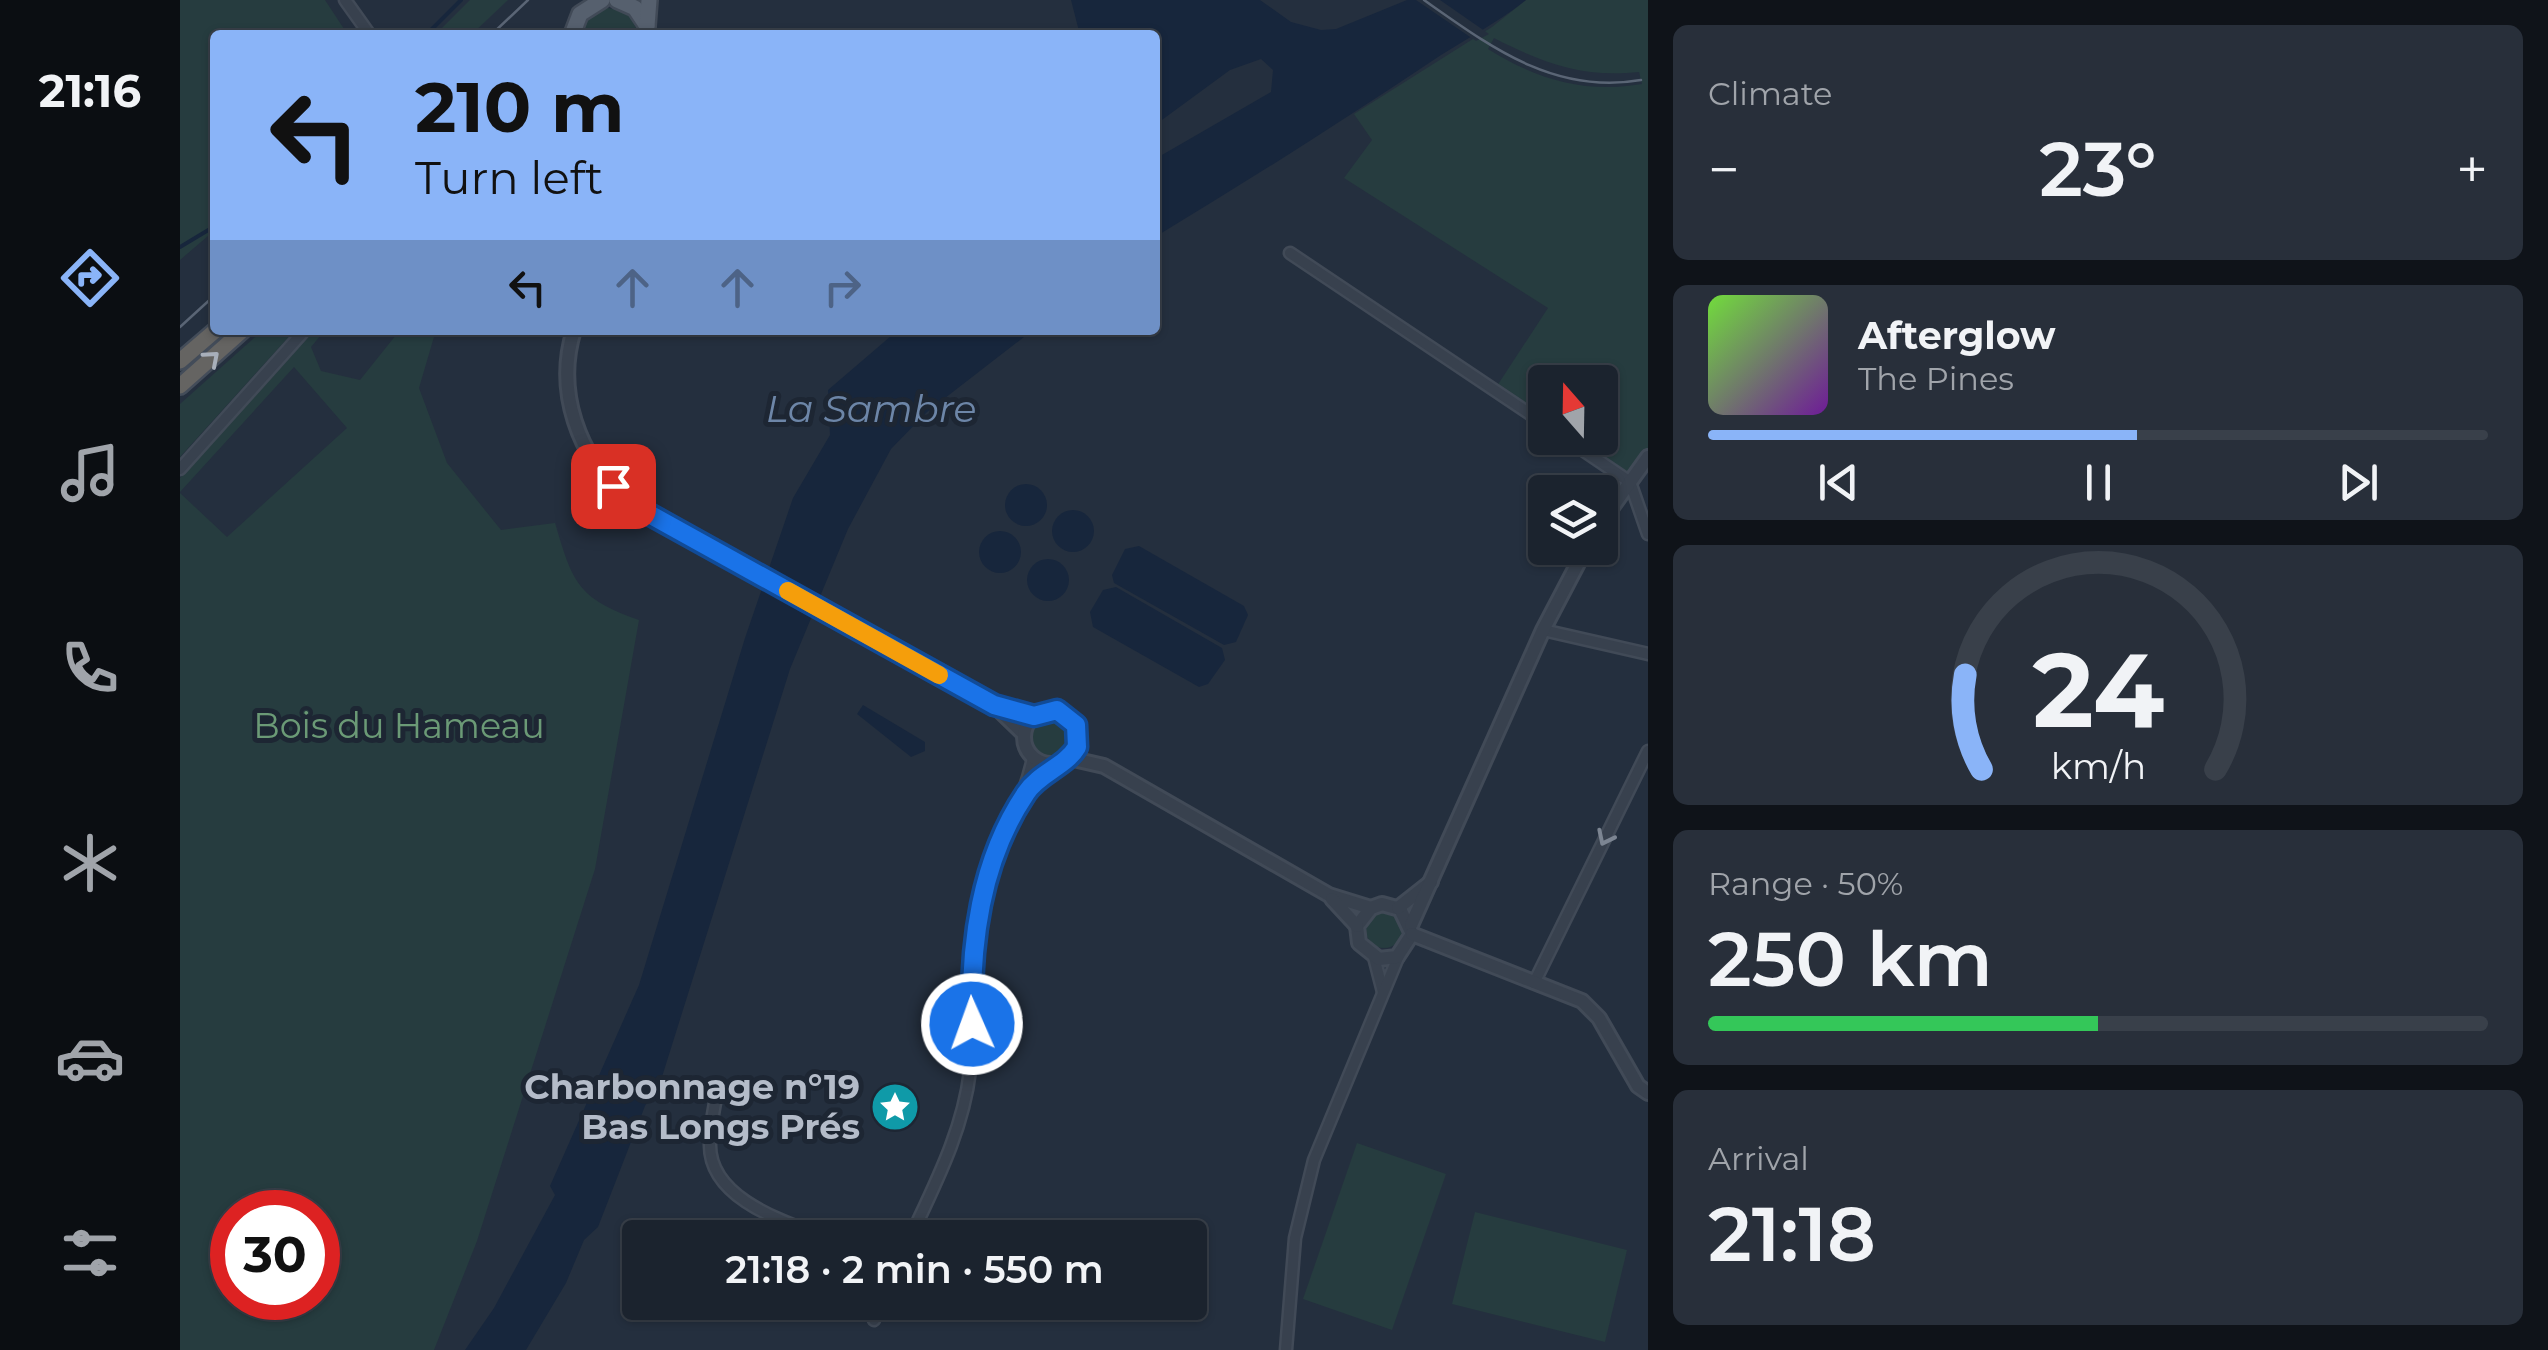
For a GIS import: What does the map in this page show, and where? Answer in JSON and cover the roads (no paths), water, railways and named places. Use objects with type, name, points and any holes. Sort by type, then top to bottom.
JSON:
[{"type":"highway","points":[[180,362],[210,335]]},
{"type":"highway","points":[[180,386],[238,335]]},
{"type":"main road","points":[[574,30],[580,14],[602,0]]},
{"type":"main road","points":[[617,0],[634,8],[647,30]]},
{"type":"main road","points":[[648,30],[650,0]]},
{"type":"street","points":[[344,0],[366,30]]},
{"type":"street","points":[[1290,252],[1528,413]]},
{"type":"street","points":[[180,468],[300,335]]},
{"type":"street","points":[[573,335],[567,370],[570,405],[580,438],[599,470],[634,505],[994,705],[1034,716],[1049,710],[1065,714],[1076,725],[1078,741],[1069,758]]},
{"type":"street","points":[[1590,455],[1630,482],[1648,534]]},
{"type":"street","points":[[1618,499],[1648,457]]},
{"type":"street","points":[[1286,1350],[1293,1255],[1310,1175],[1328,1120],[1543,630],[1577,565]]},
{"type":"street","points":[[1543,630],[1648,654]]},
{"type":"street","points":[[918,1220],[960,1119],[970,1072],[970,969],[979,907],[1026,792],[1033,758],[1024,734],[994,705]]},
{"type":"street","points":[[1024,734],[1034,716]]},
{"type":"street","points":[[1078,741],[1104,766],[1329,895],[1371,908]]},
{"type":"street","points":[[1534,982],[1648,751]]},
{"type":"street","points":[[1033,758],[1055,764]]},
{"type":"street","points":[[1026,792],[1055,764],[1069,758],[1104,766]]},
{"type":"street","points":[[1398,908],[1431,882]]},
{"type":"street","points":[[1329,895],[1358,926]]},
{"type":"street","points":[[1383,992],[1374,957],[1359,944],[1358,926],[1371,908],[1382,904],[1398,908],[1412,929],[1582,1002],[1599,1018],[1638,1086],[1648,1092]]},
{"type":"street","points":[[1374,957],[1398,956]]},
{"type":"street","points":[[718,1087],[709,1147],[720,1175],[736,1196],[788,1220]]},
{"type":"water","points":[[1071,0],[1260,0],[1291,22],[1321,30],[1336,29],[1407,0],[1526,0],[1160,234],[1160,156],[1271,92],[1273,70],[1261,59],[1230,70],[1160,121],[1160,30],[1079,30]]},
{"type":"water","name":"La Sambre","points":[[892,335],[1027,335],[927,412],[891,449],[848,529],[790,669],[661,1080],[645,1106],[598,1227],[584,1240],[566,1283],[526,1350],[465,1350],[494,1308],[555,1195],[550,1186],[639,985],[745,638],[793,498],[830,435],[828,390]]},
{"type":"water","points":[[1026,484],[1041,490],[1047,505],[1041,520],[1026,526],[1011,520],[1005,505],[1011,490]]},
{"type":"water","points":[[1073,510],[1088,516],[1094,531],[1088,546],[1073,552],[1058,546],[1052,531],[1058,516]]},
{"type":"water","points":[[1000,531],[1015,537],[1021,552],[1015,567],[1000,573],[985,567],[979,552],[985,537]]},
{"type":"water","points":[[1139,546],[1244,606],[1248,615],[1236,642],[1224,645],[1114,583],[1112,575],[1125,549]]},
{"type":"water","points":[[1048,559],[1063,565],[1069,580],[1063,595],[1048,601],[1033,595],[1027,580],[1033,565]]},
{"type":"water","points":[[1116,587],[1222,648],[1225,660],[1208,684],[1199,687],[1093,627],[1090,612],[1103,590]]},
{"type":"water","points":[[863,705],[925,742],[925,751],[911,757],[857,714]]},
{"type":"waterway","points":[[431,30],[461,0]]},
{"type":"waterway","points":[[180,247],[210,229]]},
{"type":"tram line","points":[[496,30],[528,0]]},
{"type":"tram line","points":[[1424,0],[1499,50],[1552,74],[1609,83],[1641,80]]},
{"type":"tram line","points":[[180,327],[210,300]]},
{"type":"place","name":"Charbonnage n°19 Bas Longs Prés","points":[[895,1107]]},
{"type":"park label","name":"Bois du Hameau","points":[[399,726]]}]
